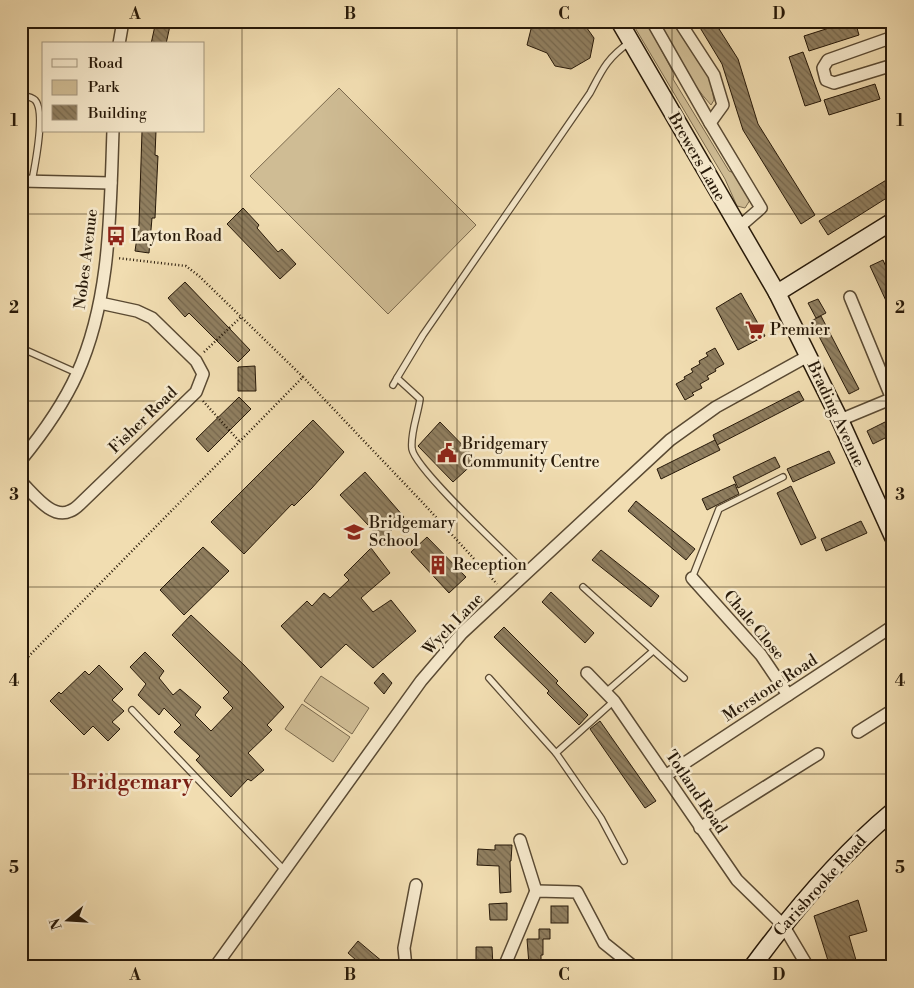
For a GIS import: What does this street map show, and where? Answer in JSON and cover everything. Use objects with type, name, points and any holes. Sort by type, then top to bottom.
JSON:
[{"type":"street","points":[[118,42],[123,21]]},
{"type":"street","name":"Brewers Lane","points":[[619,21],[776,293]]},
{"type":"street","points":[[652,21],[710,123],[762,208],[738,228]]},
{"type":"street","points":[[679,21],[714,75],[723,105],[710,123]]},
{"type":"street","points":[[893,37],[828,60],[823,68],[826,80],[834,83],[893,64]]},
{"type":"street","name":"Nobes Avenue","points":[[21,460],[58,410],[78,372],[100,303],[106,258],[112,132]]},
{"type":"street","points":[[27,181],[111,184]]},
{"type":"street","points":[[776,293],[893,221]]},
{"type":"street","name":"Brading Avenue","points":[[776,293],[840,420],[893,536]]},
{"type":"street","points":[[840,420],[892,398],[850,297]]},
{"type":"street","points":[[100,303],[137,311],[152,318],[196,360]]},
{"type":"street","name":"Wych Lane","points":[[215,967],[421,681],[462,633],[670,440],[716,407],[808,356]]},
{"type":"street","name":"Fisher Road","points":[[21,482],[49,509],[58,512],[69,512],[80,504],[196,392],[203,374],[196,360]]},
{"type":"street","name":"Chale Close","points":[[692,578],[761,654],[788,695]]},
{"type":"street","name":"Merstone Road","points":[[665,776],[893,626]]},
{"type":"street","name":"Totland Road","points":[[587,673],[610,697],[737,880],[783,925],[808,967]]},
{"type":"street","points":[[858,732],[893,710]]},
{"type":"street","points":[[700,828],[818,754]]},
{"type":"street","name":"Carisbrooke Road","points":[[752,967],[783,925],[840,859],[893,811]]},
{"type":"street","points":[[504,967],[536,891],[520,840]]},
{"type":"street","points":[[406,967],[404,948],[416,885]]},
{"type":"street","points":[[536,891],[577,892],[604,943],[634,967]]},
{"type":"lane","points":[[392,385],[423,335],[590,93],[606,63],[615,52],[630,42]]},
{"type":"lane","points":[[21,95],[31,97],[38,106],[38,141],[27,181]]},
{"type":"lane","points":[[21,348],[78,372]]},
{"type":"lane","points":[[397,378],[420,400],[413,432],[412,450],[419,463],[476,524],[527,574]]},
{"type":"lane","points":[[692,578],[719,509],[783,477]]},
{"type":"lane","points":[[583,587],[684,678]]},
{"type":"lane","points":[[556,753],[653,651]]},
{"type":"lane","points":[[488,678],[556,753],[601,818],[624,861]]},
{"type":"lane","points":[[132,710],[284,871]]},
{"type":"path","points":[[106,258],[186,266],[199,276],[304,377],[423,503],[505,594]]},
{"type":"path","points":[[196,360],[241,317]]},
{"type":"path","points":[[21,664],[304,377]]},
{"type":"path","points":[[196,392],[240,442]]},
{"type":"green space","points":[[631,21],[646,21],[674,74],[673,79],[729,171],[734,173],[750,200],[745,208],[737,206],[725,179]]},
{"type":"green space","points":[[659,21],[676,21],[709,74],[714,100],[711,105],[689,76]]},
{"type":"green space","points":[[339,88],[476,225],[388,314],[250,176]]},
{"type":"green space","points":[[321,676],[369,708],[352,734],[304,701]]},
{"type":"green space","points":[[302,704],[350,737],[333,762],[285,729]]},
{"type":"building","points":[[156,21],[171,21],[166,42],[151,42]]},
{"type":"building","points":[[533,21],[572,21],[584,24],[594,38],[590,58],[571,69],[555,66],[547,53],[527,45]]},
{"type":"building","points":[[696,21],[714,21],[738,59],[758,124],[815,215],[801,224],[743,130],[722,64]]},
{"type":"building","points":[[855,21],[859,35],[809,51],[804,36]]},
{"type":"building","points":[[803,52],[821,101],[805,106],[789,57]]},
{"type":"building","points":[[875,84],[880,99],[829,115],[824,100]]},
{"type":"building","points":[[142,132],[156,132],[155,155],[158,156],[155,218],[152,218],[149,253],[135,251],[139,224]]},
{"type":"building","points":[[888,179],[893,187],[893,194],[828,235],[819,221]]},
{"type":"building","points":[[243,208],[259,225],[257,228],[278,252],[282,249],[296,264],[280,279],[227,224]]},
{"type":"building","points":[[883,260],[893,283],[893,316],[870,266]]},
{"type":"building","points":[[185,282],[250,350],[238,362],[189,313],[185,317],[168,298]]},
{"type":"building","points":[[741,293],[765,336],[738,350],[716,308]]},
{"type":"building","points":[[818,299],[826,313],[816,318],[808,303]]},
{"type":"building","points":[[821,316],[859,389],[849,394],[811,321]]},
{"type":"building","points":[[715,348],[724,364],[707,376],[709,379],[700,384],[702,388],[692,393],[694,395],[685,400],[676,384],[693,372],[691,369],[708,356],[706,353]]},
{"type":"building","points":[[255,366],[256,391],[238,391],[238,367]]},
{"type":"building","points":[[799,391],[804,400],[717,445],[713,435]]},
{"type":"building","points":[[239,397],[251,409],[208,452],[196,439]]},
{"type":"building","points":[[893,418],[893,434],[873,444],[867,431]]},
{"type":"building","points":[[313,420],[344,452],[312,488],[294,506],[292,504],[244,554],[211,522]]},
{"type":"building","name":"Bridgemary Community Centre","points":[[440,422],[477,460],[453,482],[418,446]]},
{"type":"building","points":[[715,440],[720,450],[661,479],[657,469]]},
{"type":"building","points":[[829,451],[835,463],[793,482],[787,469]]},
{"type":"building","points":[[775,457],[780,467],[738,488],[733,477]]},
{"type":"building","points":[[365,472],[404,517],[382,540],[340,495]]},
{"type":"building","points":[[735,484],[739,494],[707,510],[702,499]]},
{"type":"building","points":[[791,486],[816,538],[801,545],[777,493]]},
{"type":"building","points":[[636,501],[695,549],[686,560],[628,511]]},
{"type":"building","points":[[861,521],[867,533],[826,551],[821,539]]},
{"type":"building","name":"Reception","points":[[427,537],[466,577],[449,593],[411,552]]},
{"type":"building","points":[[203,547],[229,571],[184,615],[160,590]]},
{"type":"building","points":[[371,548],[390,573],[361,598],[373,612],[391,600],[416,631],[373,668],[346,644],[321,668],[281,626],[307,601],[312,606],[324,593],[330,598],[349,580],[344,575]]},
{"type":"building","points":[[601,550],[659,596],[651,607],[592,560]]},
{"type":"building","points":[[551,592],[594,633],[585,643],[542,602]]},
{"type":"building","points":[[191,615],[244,665],[284,707],[267,725],[272,730],[248,753],[264,770],[251,781],[248,779],[231,797],[196,760],[200,756],[174,732],[181,725],[164,708],[159,715],[138,695],[146,684],[130,667],[145,652],[164,671],[159,678],[173,695],[180,689],[201,707],[195,715],[211,731],[233,708],[223,698],[229,692],[172,635]]},
{"type":"building","points":[[504,627],[558,681],[556,683],[588,715],[579,725],[547,693],[549,691],[494,637]]},
{"type":"building","points":[[99,665],[123,689],[112,700],[124,711],[112,722],[120,729],[108,741],[93,726],[84,735],[50,701],[59,692],[61,694],[85,671],[89,675]]},
{"type":"building","points":[[383,673],[392,683],[384,694],[374,683]]},
{"type":"building","points":[[600,721],[656,801],[645,808],[590,729]]},
{"type":"building","points":[[495,845],[512,845],[510,861],[511,892],[500,893],[499,866],[477,865],[478,849],[495,850]]},
{"type":"building","points":[[858,900],[867,931],[849,936],[858,967],[830,967],[814,916]]},
{"type":"building","points":[[507,903],[507,920],[490,920],[489,904]]},
{"type":"building","points":[[551,906],[568,906],[568,923],[551,923]]},
{"type":"building","points":[[539,929],[550,929],[550,939],[543,939],[541,965],[529,965],[527,939],[539,939]]},
{"type":"building","points":[[358,941],[389,967],[364,967],[348,953]]},
{"type":"building","points":[[476,947],[492,947],[493,967],[476,967]]},
{"type":"place","name":"Layton Road","points":[[116,236]]},
{"type":"place","name":"Premier","points":[[755,330]]},
{"type":"place","name":"Bridgemary Community Centre","points":[[447,453]]},
{"type":"place","name":"Bridgemary School","points":[[354,532]]},
{"type":"place","name":"Reception","points":[[438,565]]},
{"type":"district","name":"Bridgemary","points":[[132,783]]}]
